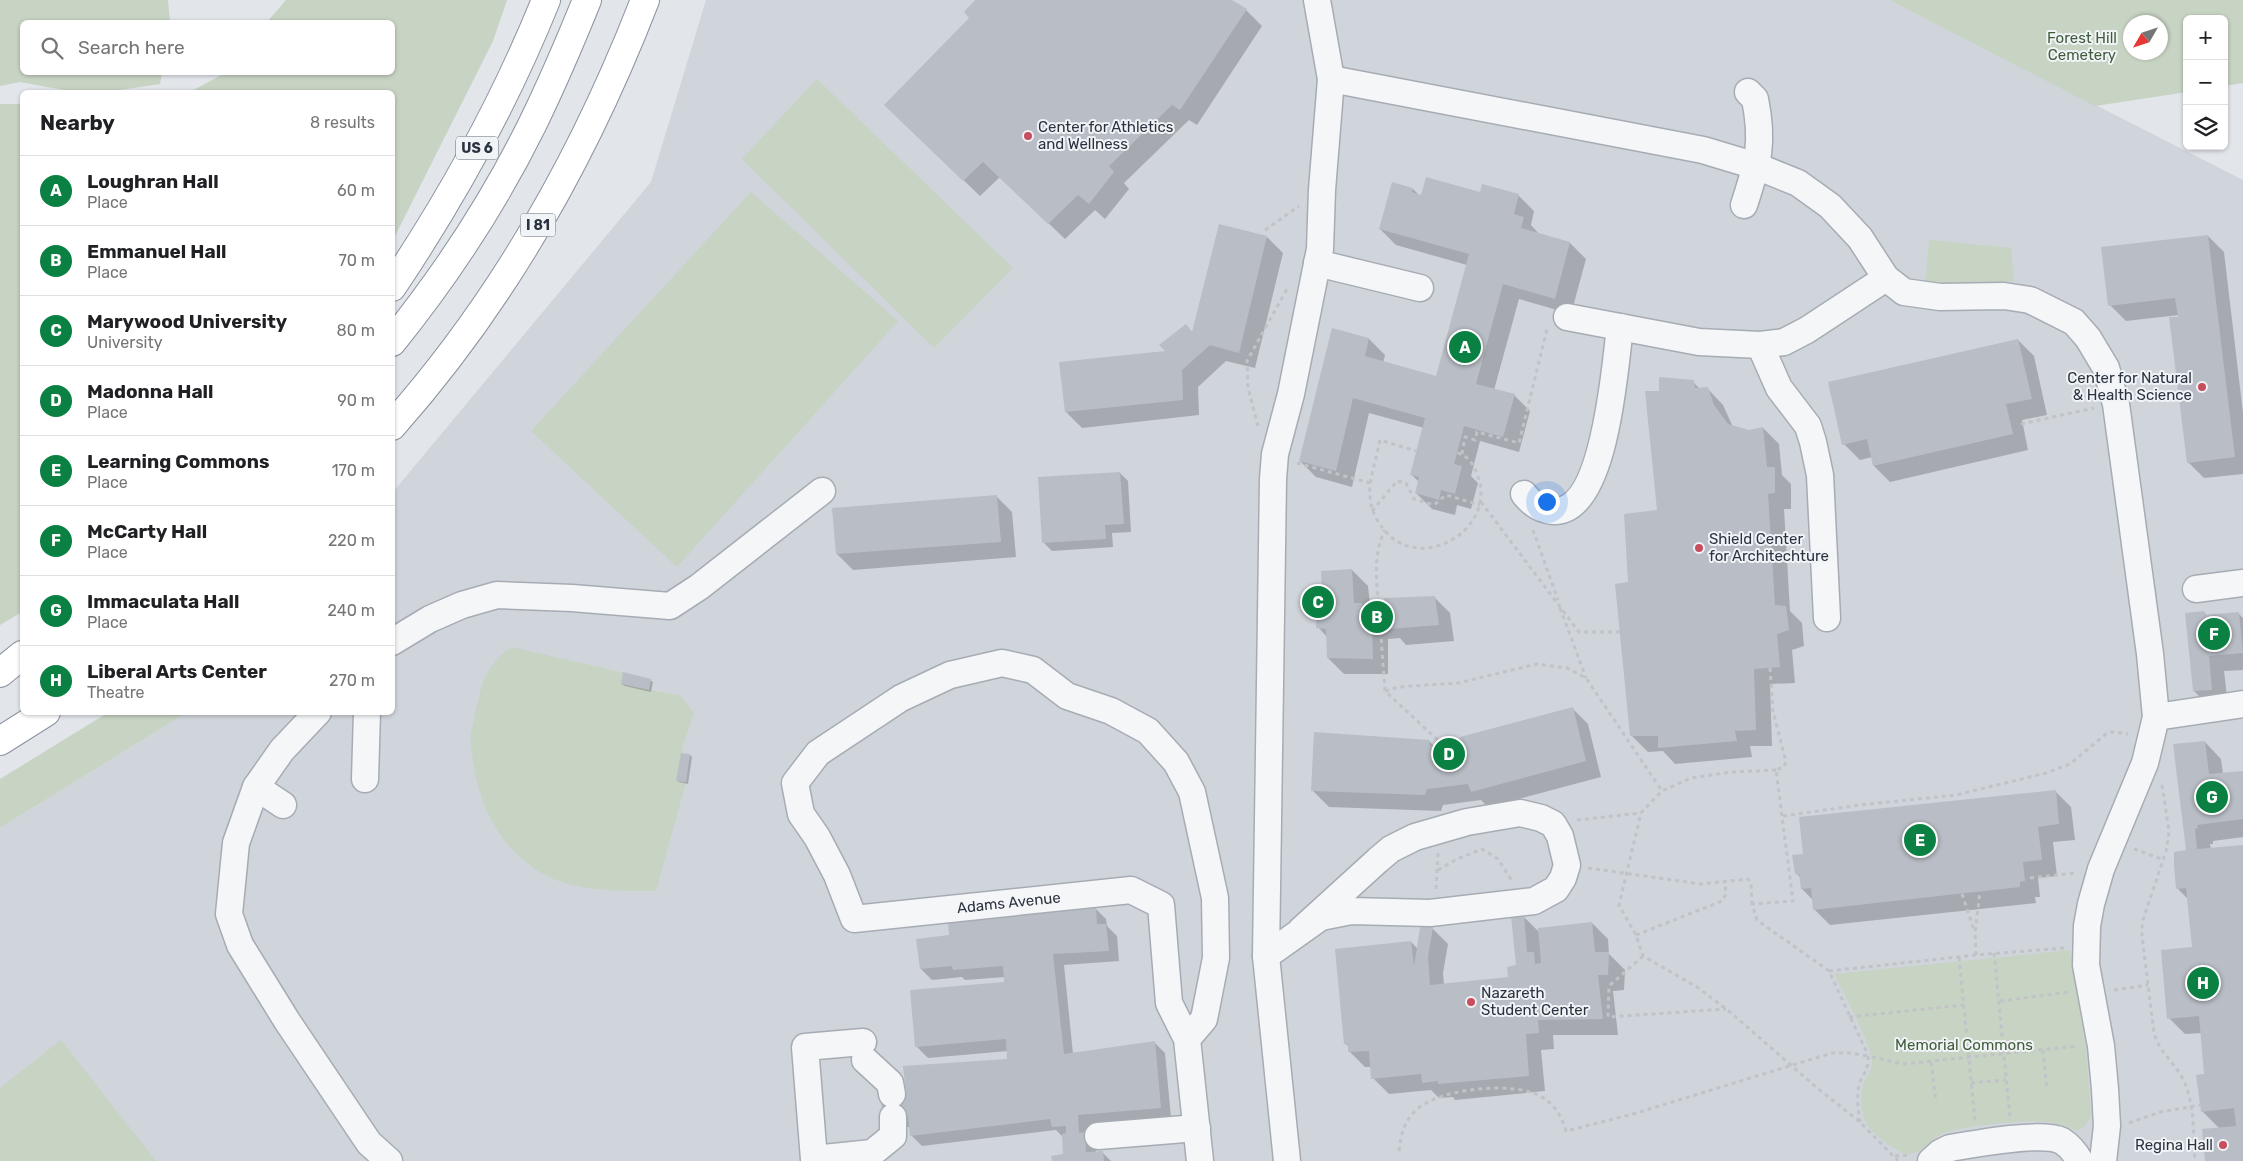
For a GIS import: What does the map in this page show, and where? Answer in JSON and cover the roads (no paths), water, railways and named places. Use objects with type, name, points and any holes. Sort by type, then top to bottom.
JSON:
[{"type":"highway","name":"US 6","points":[[395,284],[428,235],[466,169],[498,108],[546,0]]},
{"type":"highway","points":[[395,338],[457,254],[498,188],[532,125],[587,0]]},
{"type":"highway","name":"I 81","points":[[395,422],[458,345],[502,284],[544,215],[587,133],[614,76],[645,0]]},
{"type":"highway","points":[[0,672],[20,657]]},
{"type":"highway","points":[[0,678],[20,665]]},
{"type":"highway","points":[[0,741],[41,715]]},
{"type":"street","points":[[1287,1161],[1266,956],[1273,479],[1275,454],[1291,394],[1317,263],[1321,228],[1322,190],[1331,79],[1317,0]]},
{"type":"street","points":[[1331,79],[1703,150],[1756,166],[1798,183],[1830,206],[1860,238],[1886,278],[1904,292],[1940,297],[2013,297],[2030,300],[2074,322],[2088,338],[2106,368],[2116,404],[2150,654],[2156,717],[2145,763],[2102,869],[2091,904],[2087,926],[2086,965],[2101,1046],[2105,1089],[2107,1126],[2103,1161]]},
{"type":"street","points":[[1744,204],[1756,166],[1761,138],[1755,99],[1748,92]]},
{"type":"street","points":[[1317,263],[1420,288]]},
{"type":"street","points":[[1567,317],[1699,342],[1760,345],[1784,342],[1807,330],[1886,278]]},
{"type":"street","points":[[1524,494],[1532,503],[1546,511],[1560,512],[1573,504],[1586,486],[1604,444],[1620,327]]},
{"type":"street","points":[[1760,345],[1779,388],[1808,426],[1814,442],[1820,474],[1826,618]]},
{"type":"street","points":[[395,640],[430,619],[462,605],[497,595],[572,598],[670,606],[699,587],[822,491]]},
{"type":"street","points":[[2196,589],[2243,583]]},
{"type":"street","name":"Adams Avenue","points":[[1002,663],[1033,670],[1067,696],[1111,711],[1148,731],[1176,762],[1192,792],[1215,898],[1216,958],[1204,1019],[1187,1039],[1169,1003],[1161,905],[1130,890],[854,918],[837,875],[817,837],[801,814],[795,783],[818,754],[901,698],[950,675],[1002,663]]},
{"type":"street","points":[[2156,717],[2243,704]]},
{"type":"street","points":[[315,715],[282,750],[256,788],[236,843],[229,914],[240,945],[287,1021],[369,1143],[389,1161]]},
{"type":"street","points":[[365,779],[367,715]]},
{"type":"street","points":[[256,788],[283,805]]},
{"type":"street","points":[[1266,956],[1321,917],[1351,911],[1430,913],[1534,901],[1556,889],[1563,878],[1567,865],[1560,836],[1553,824],[1541,818],[1520,813],[1467,822],[1415,837],[1391,849],[1301,930]]},
{"type":"street","points":[[1187,1039],[1200,1161]]},
{"type":"street","points":[[805,1047],[864,1051],[890,1083],[893,1136],[872,1153],[814,1159],[805,1047]]},
{"type":"street","points":[[1098,1136],[1197,1128]]},
{"type":"street","points":[[1920,1158],[1940,1153],[1950,1148],[2040,1137],[2062,1141],[2071,1148],[2080,1161]]},
{"type":"place","name":"Center for Athletics and Wellness","points":[[1028,136]]},
{"type":"place","name":"Loughran Hall","points":[[1465,347]]},
{"type":"place","name":"Center for Natural & Health Science","points":[[2202,387]]},
{"type":"place","name":"Shield Center for Architechture","points":[[1699,548]]},
{"type":"place","name":"Marywood University","points":[[1318,602]]},
{"type":"place","name":"Emmanuel Hall","points":[[1377,617]]},
{"type":"place","name":"McCarty Hall","points":[[2214,634]]},
{"type":"place","name":"Madonna Hall","points":[[1449,754]]},
{"type":"place","name":"Immaculata Hall","points":[[2212,797]]},
{"type":"place","name":"Learning Commons","points":[[1920,840]]},
{"type":"place","name":"Liberal Arts Center","points":[[2203,983]]},
{"type":"place","name":"Nazareth Student Center","points":[[1471,1002]]},
{"type":"place","name":"Regina Hall","points":[[2223,1145]]},
{"type":"park label","name":"Forest Hill Cemetery","points":[[2082,46]]},
{"type":"park label","name":"Memorial Commons","points":[[1964,1045]]}]
